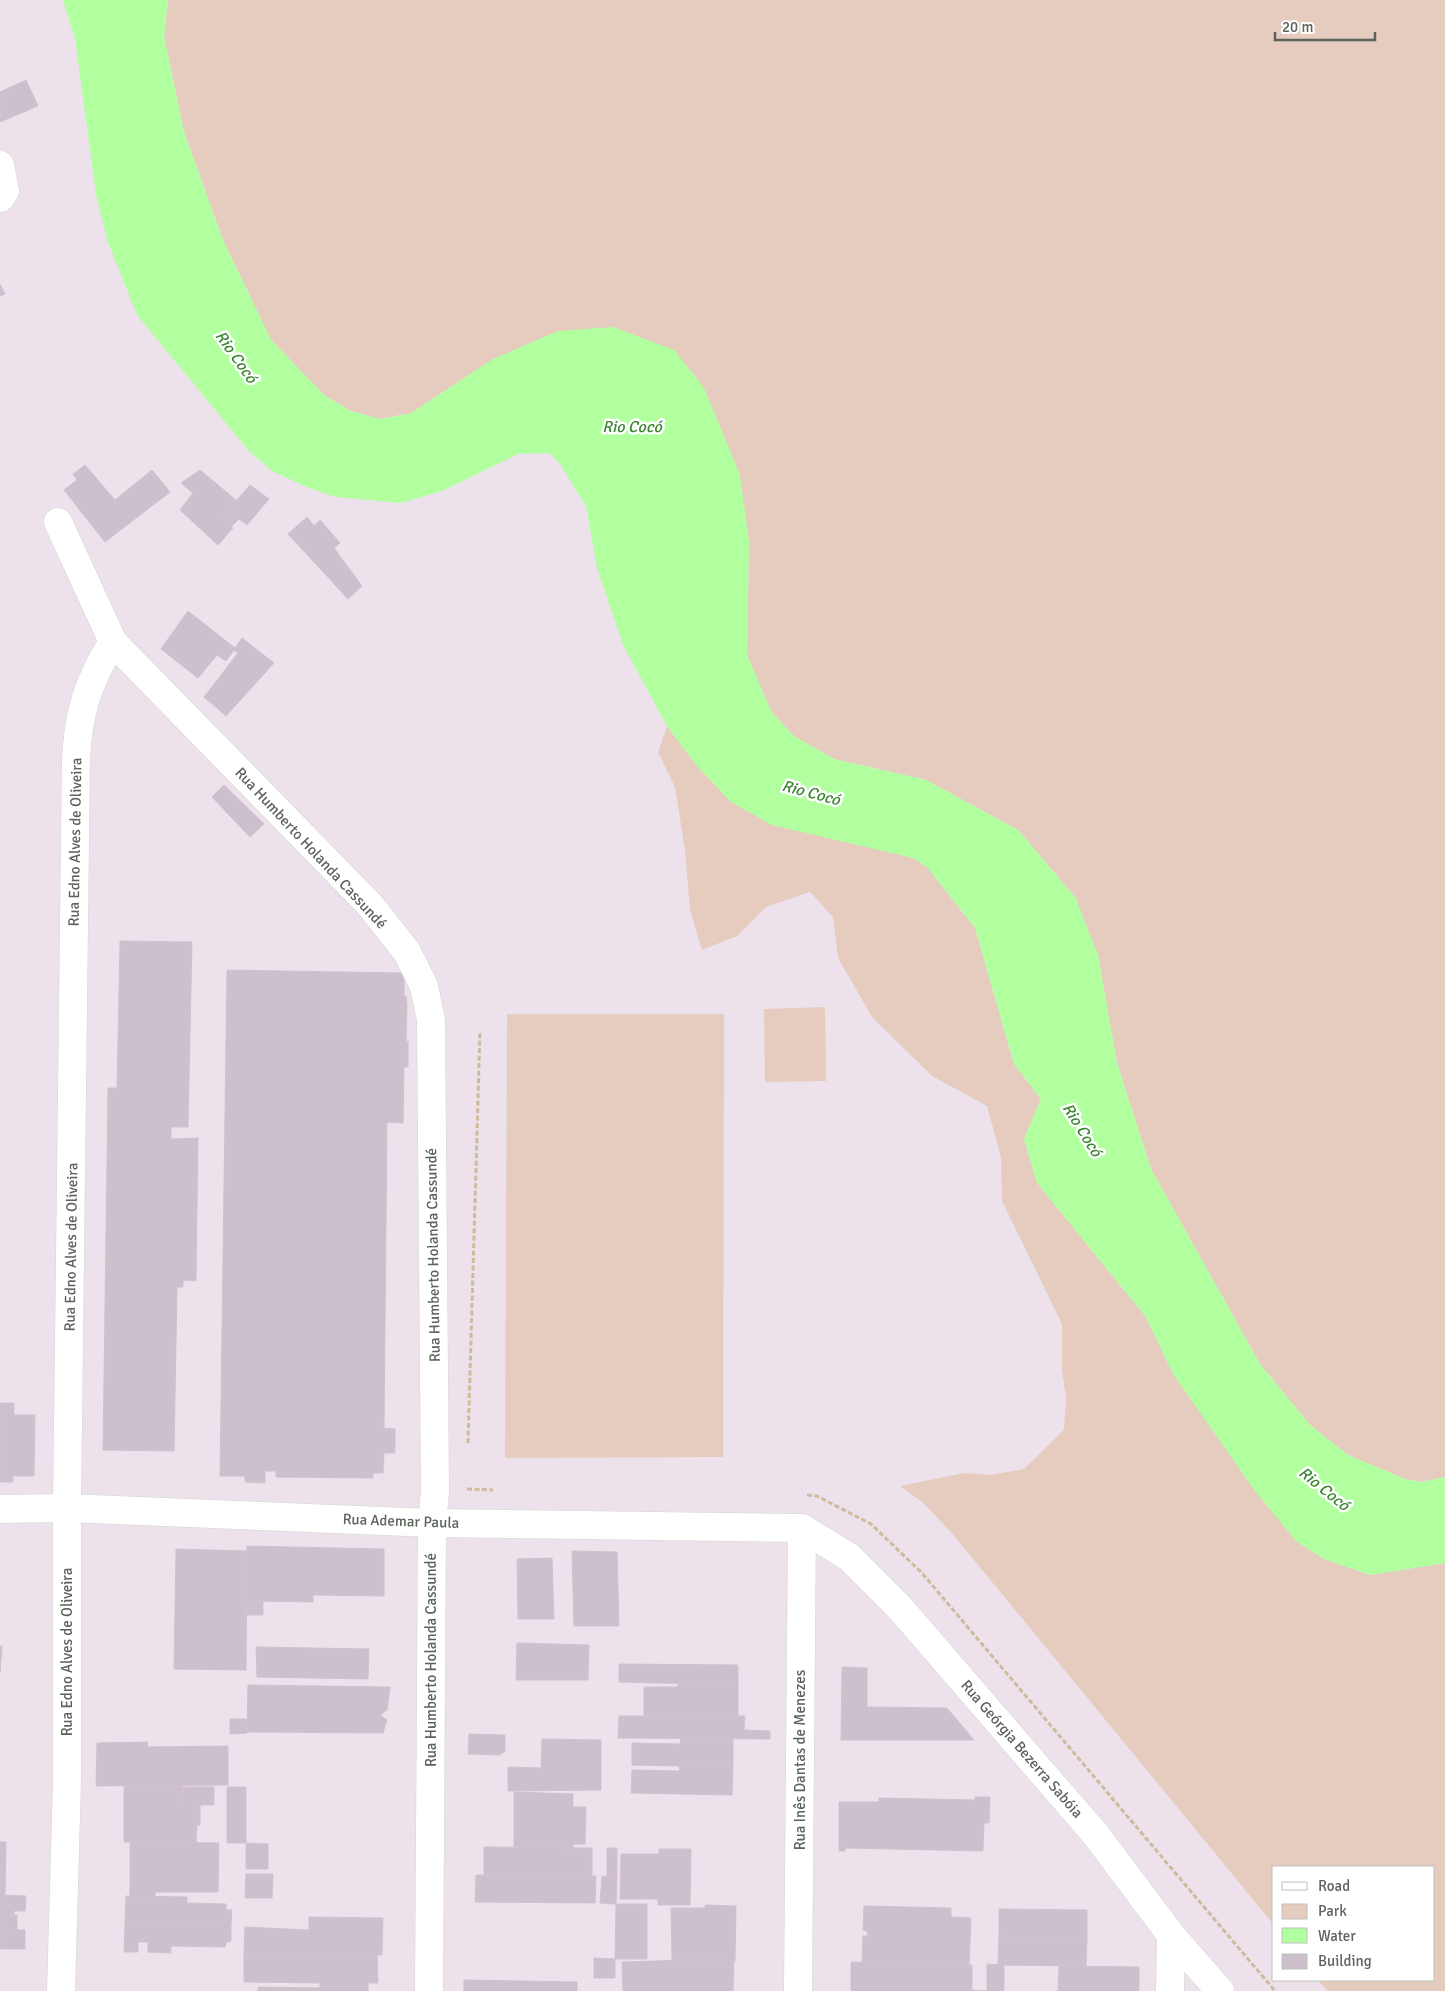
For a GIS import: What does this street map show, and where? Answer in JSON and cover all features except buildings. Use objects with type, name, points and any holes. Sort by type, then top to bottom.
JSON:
[{"type":"street","points":[[0,165],[5,192],[0,198]]},
{"type":"street","points":[[58,522],[113,642]]},
{"type":"street","name":"Rua Edno Alves de Oliveira","points":[[61,1991],[67,1781],[67,1508],[76,757],[78,728],[84,696],[95,670],[113,642]]},
{"type":"street","name":"Rua Humberto Holanda Cassundé","points":[[113,642],[370,905],[407,952],[424,986],[431,1020],[435,1491],[432,1523],[430,1991]]},
{"type":"street","name":"Rua Ademar Paula","points":[[0,1509],[67,1508],[432,1523],[802,1528]]},
{"type":"street","name":"Rua Geórgia Bezerra Sabóia","points":[[802,1528],[849,1557],[900,1608],[1096,1835],[1171,1935],[1220,1991]]},
{"type":"street","name":"Rua Inês Dantas de Menezes","points":[[798,1991],[802,1528]]},
{"type":"street","points":[[1170,1991],[1171,1935]]},
{"type":"green space","points":[[168,0],[1445,0],[1445,1477],[1422,1482],[1405,1479],[1348,1455],[1310,1425],[1260,1364],[1151,1169],[1117,1063],[1098,955],[1075,897],[1018,830],[926,780],[834,759],[794,736],[772,713],[747,655],[749,542],[494,359],[411,413],[380,419],[351,411],[325,396],[271,340],[223,240],[184,132],[164,36]]},
{"type":"green space","points":[[667,726],[697,766],[913,858],[927,867],[975,928],[1014,1064],[1041,1099],[1024,1139],[1037,1183],[1146,1317],[1173,1374],[1296,1541],[1324,1559],[1370,1575],[1445,1563],[1445,1991],[1327,1991],[1319,1981],[1435,1981],[1435,1866],[1272,1866],[1272,1923],[951,1532],[921,1501],[900,1486],[964,1473],[990,1475],[1024,1469],[1064,1430],[1066,1398],[1062,1370],[1062,1324],[1002,1201],[1001,1157],[987,1106],[932,1076],[872,1017],[838,958],[833,917],[810,892],[766,907],[737,936],[702,950],[690,910],[685,850],[675,787],[658,752]]},
{"type":"green space","points":[[825,1007],[826,1081],[765,1082],[764,1009]]},
{"type":"green space","points":[[507,1014],[724,1014],[723,1457],[505,1458]]},
{"type":"water","name":"Rio Cocó","points":[[63,0],[168,0],[164,36],[184,132],[223,240],[271,340],[325,396],[351,411],[380,419],[411,413],[493,359],[558,331],[613,327],[674,350],[704,388],[740,475],[749,542],[747,655],[772,713],[794,736],[834,759],[926,780],[1018,830],[1075,897],[1098,955],[1117,1063],[1151,1169],[1260,1364],[1310,1425],[1348,1455],[1405,1479],[1422,1482],[1445,1477],[1445,1563],[1370,1575],[1324,1559],[1296,1541],[1255,1491],[1173,1374],[1146,1317],[1037,1183],[1024,1139],[1041,1099],[1014,1064],[975,928],[927,867],[913,858],[772,825],[731,802],[697,766],[667,726],[623,645],[597,568],[586,506],[560,464],[549,453],[518,454],[442,491],[401,503],[335,497],[304,486],[272,471],[249,451],[137,315],[107,240],[96,194],[75,39]]}]
